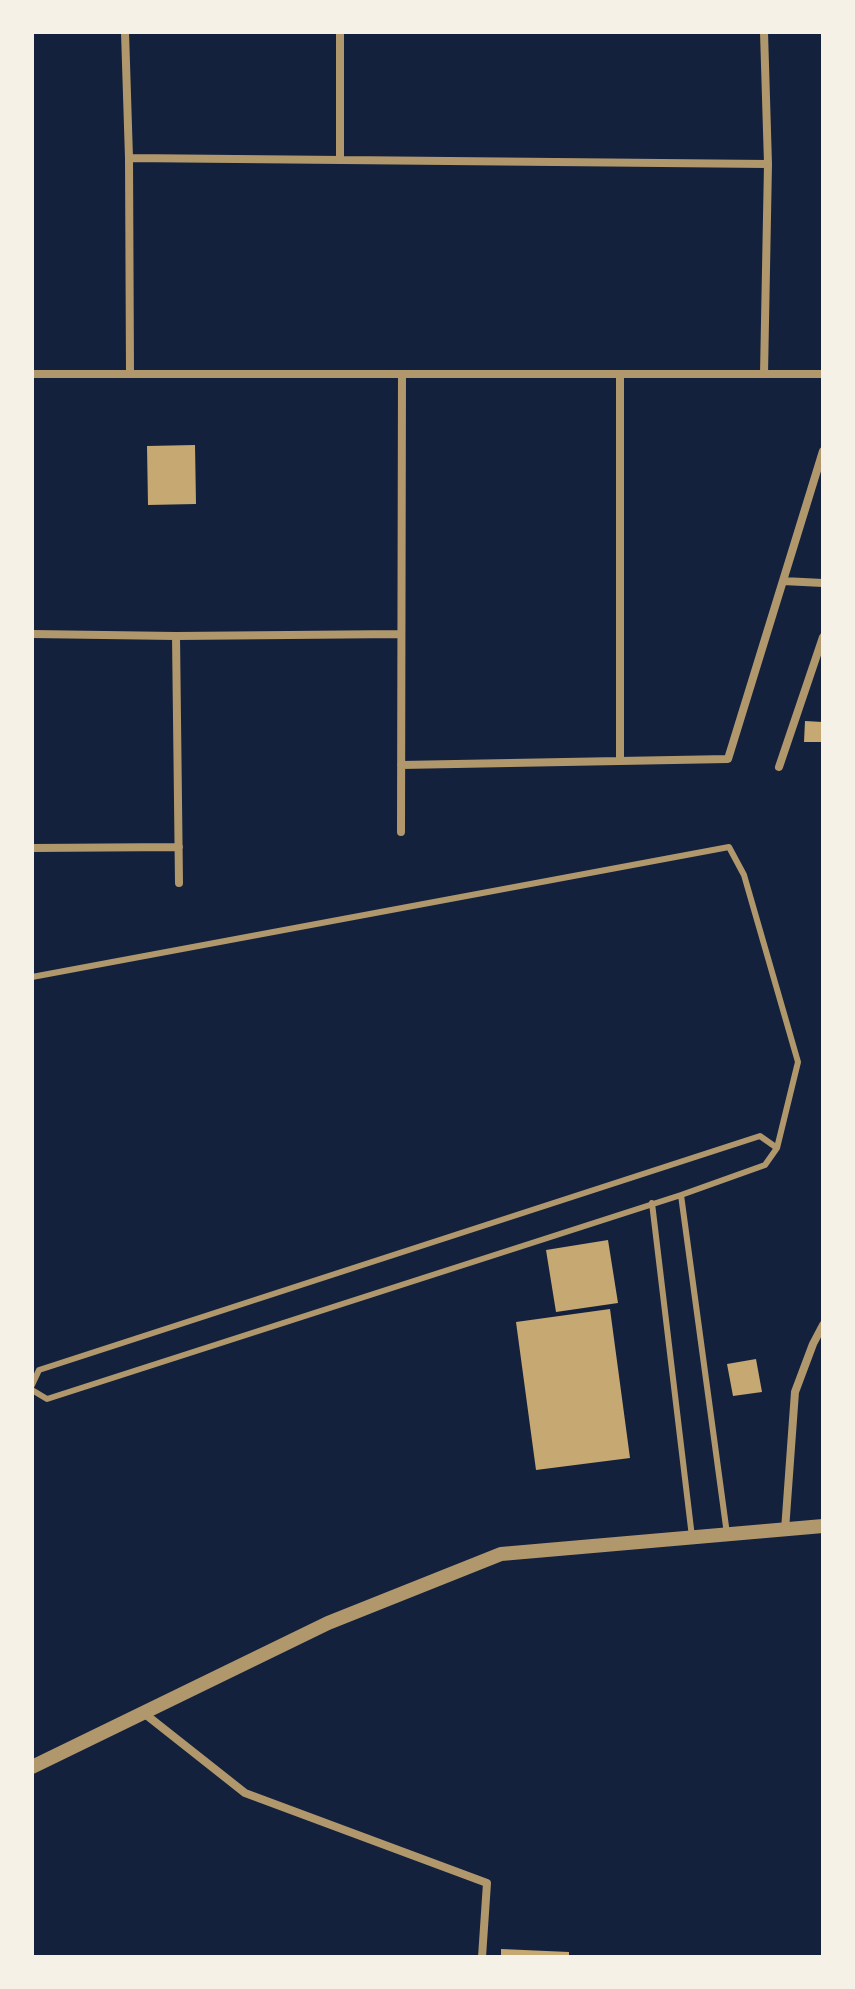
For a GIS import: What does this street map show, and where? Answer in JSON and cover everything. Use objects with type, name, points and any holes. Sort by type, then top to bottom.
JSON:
[{"type":"street","points":[[125,32],[130,374]]},
{"type":"street","points":[[340,32],[340,160]]},
{"type":"street","points":[[764,32],[768,164],[764,374]]},
{"type":"street","points":[[129,158],[768,164]]},
{"type":"street","points":[[32,374],[823,374]]},
{"type":"street","points":[[401,832],[402,374]]},
{"type":"street","points":[[620,374],[620,761]]},
{"type":"street","points":[[401,765],[728,759],[823,451]]},
{"type":"street","points":[[783,581],[823,583]]},
{"type":"street","points":[[32,634],[401,634]]},
{"type":"street","points":[[176,636],[179,883]]},
{"type":"street","points":[[779,767],[823,637]]},
{"type":"street","points":[[32,848],[179,847]]},
{"type":"street","points":[[785,1530],[795,1392],[823,1325]]},
{"type":"street","points":[[32,1767],[328,1623],[501,1554],[823,1526]]},
{"type":"street","points":[[145,1714],[245,1793],[487,1883],[482,1957]]},
{"type":"lane","points":[[32,977],[729,847],[744,875],[798,1062],[777,1148],[765,1165],[681,1195],[47,1399],[32,1388],[39,1370],[760,1136],[777,1148]]},
{"type":"lane","points":[[681,1195],[728,1535]]},
{"type":"lane","points":[[652,1203],[692,1538]]},
{"type":"building","points":[[195,445],[196,504],[148,505],[147,446]]},
{"type":"building","points":[[805,721],[823,722],[823,742],[804,742]]},
{"type":"building","points":[[608,1240],[618,1303],[556,1312],[546,1250]]},
{"type":"building","points":[[610,1309],[630,1458],[536,1470],[516,1322]]},
{"type":"building","points":[[756,1359],[762,1392],[733,1396],[727,1364]]},
{"type":"building","points":[[501,1949],[569,1952],[569,1957],[501,1957]]}]
